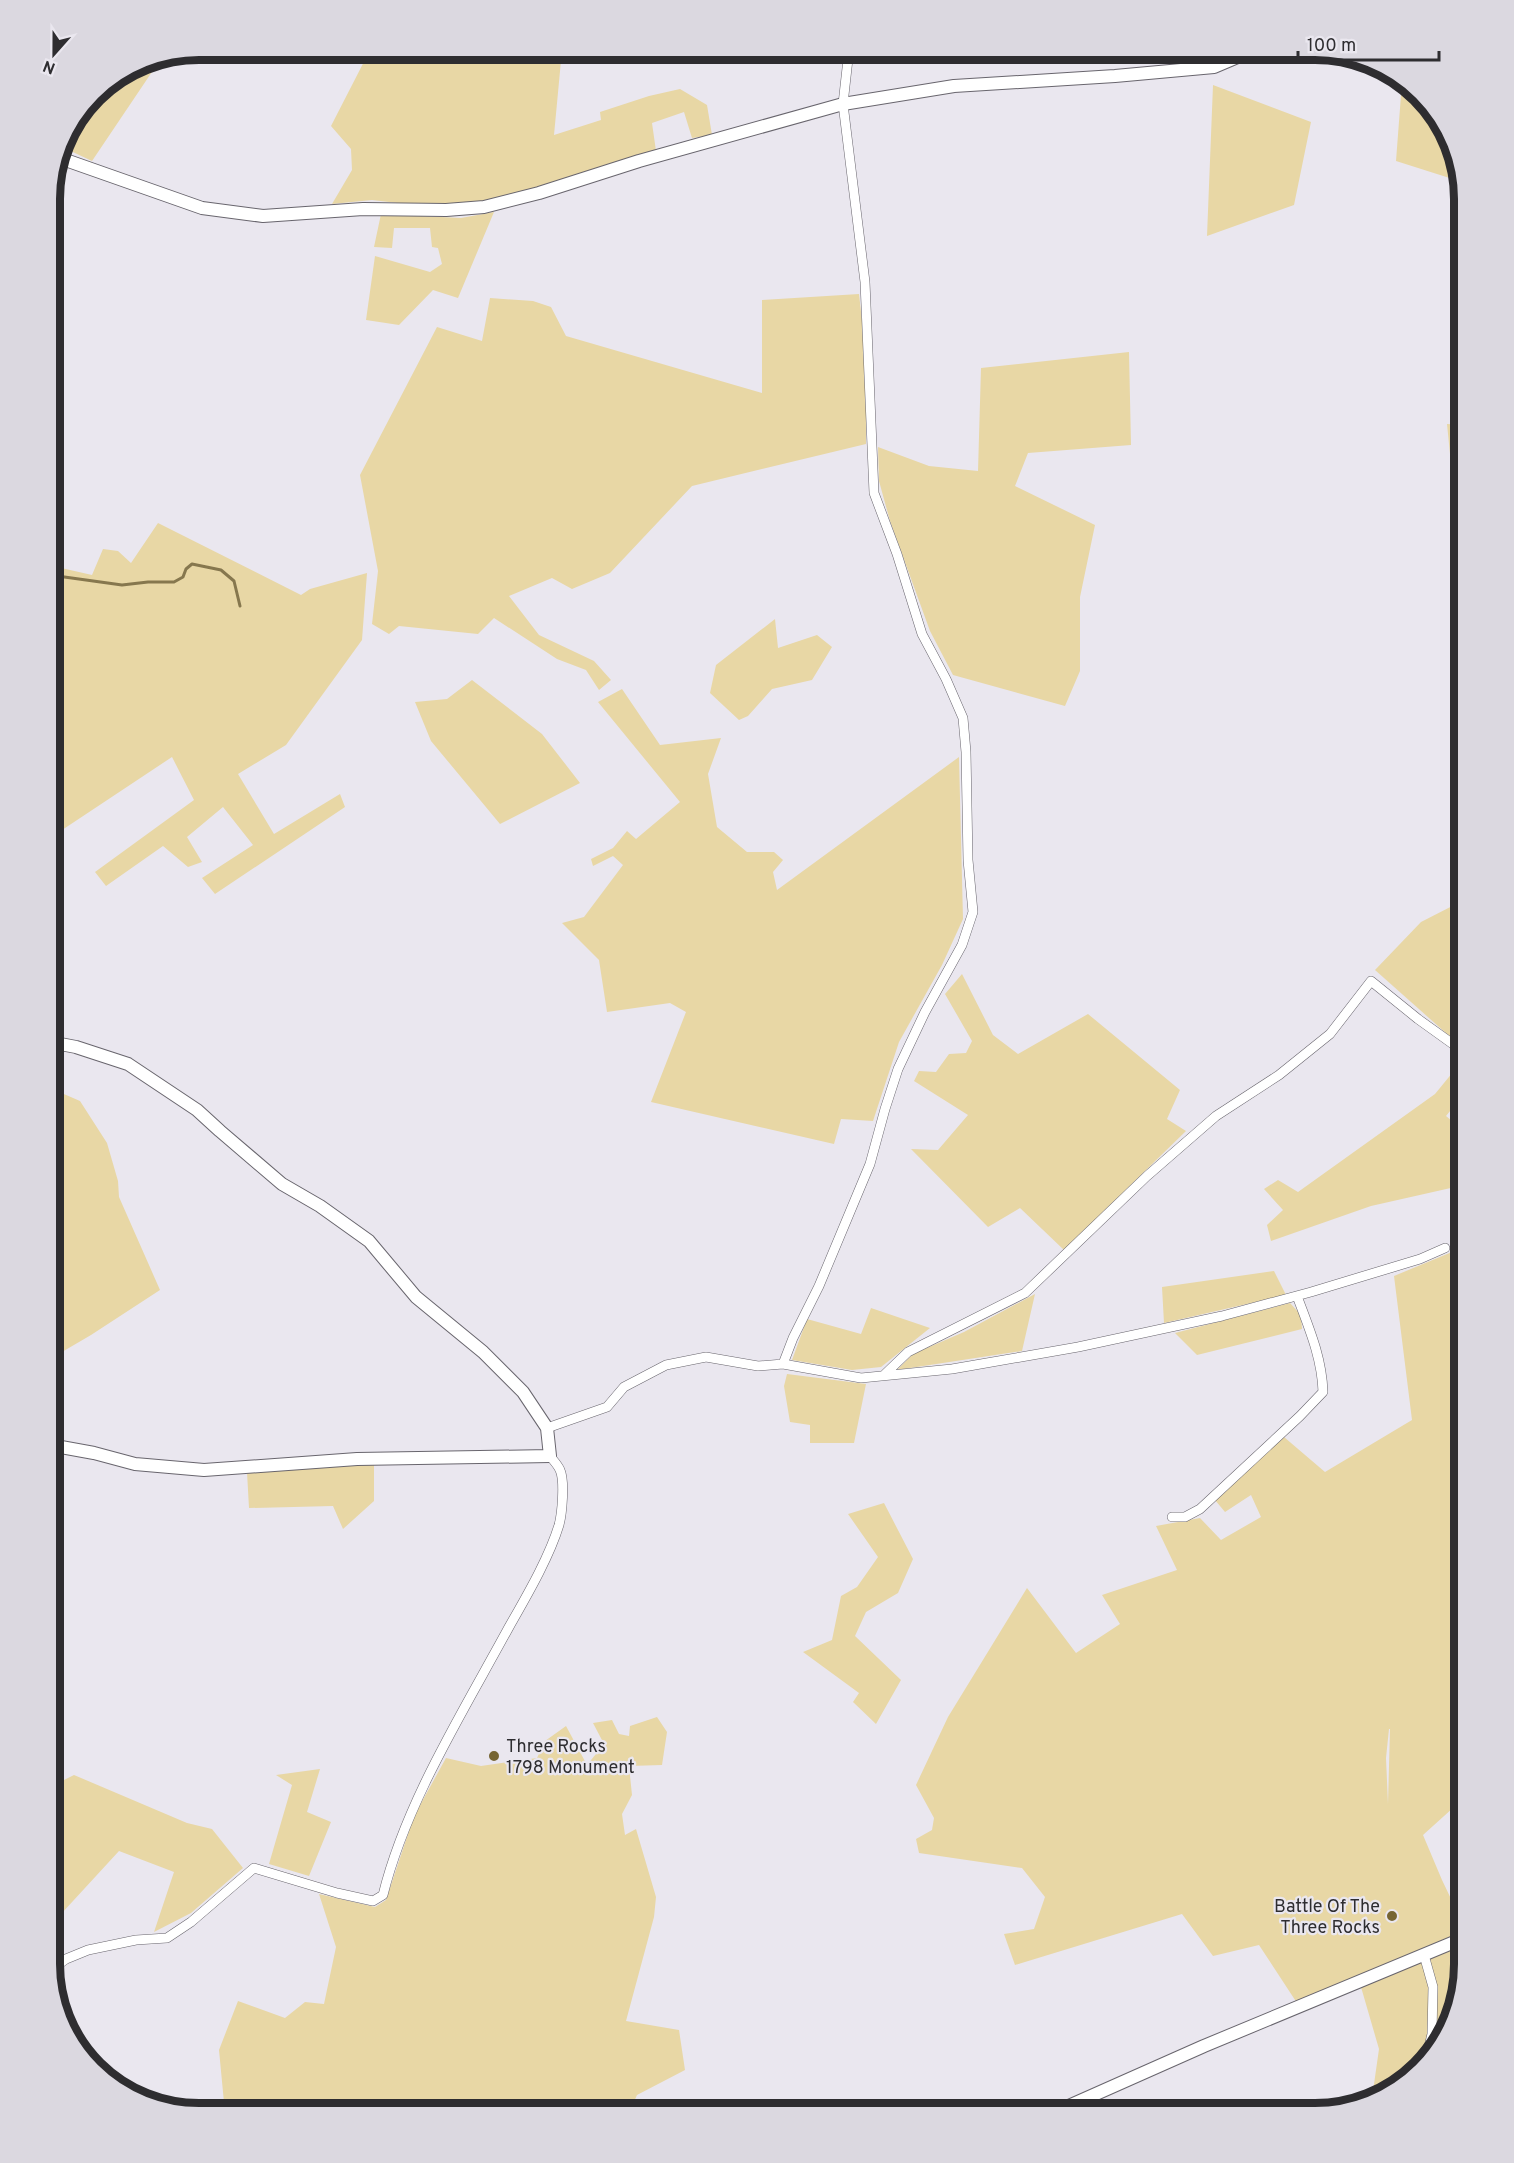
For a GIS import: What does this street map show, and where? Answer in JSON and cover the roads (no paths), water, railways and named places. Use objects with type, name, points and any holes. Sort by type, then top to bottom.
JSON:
[{"type":"street","points":[[783,1364],[793,1338],[819,1286],[870,1164],[898,1069],[925,1012],[962,945],[973,912],[968,860],[966,752],[963,718],[946,679],[922,634],[897,554],[874,493],[864,282],[843,104],[848,60]]},
{"type":"street","points":[[66,161],[202,208],[263,216],[363,209],[446,210],[484,207],[843,104],[954,86],[1214,67],[1230,60]]},
{"type":"street","points":[[884,1375],[908,1352],[1025,1293],[1147,1176],[1216,1116],[1280,1075],[1330,1034],[1371,981],[1454,1045]]},
{"type":"street","points":[[60,1043],[128,1064],[197,1110],[282,1184],[320,1206],[369,1241],[416,1297],[483,1352],[523,1392],[547,1428],[550,1456],[560,1469],[562,1477],[561,1512],[553,1541],[517,1614],[409,1814],[388,1872],[383,1895],[373,1901],[337,1893],[254,1868],[191,1922],[168,1938],[136,1940],[88,1950],[60,1963]]},
{"type":"street","points":[[547,1428],[607,1407],[624,1387],[666,1365],[706,1358],[758,1366],[783,1364],[861,1378],[952,1369],[1078,1347],[1222,1316],[1420,1259],[1445,1248]]},
{"type":"street","points":[[1172,1517],[1185,1517],[1200,1509],[1323,1392],[1322,1373],[1313,1339],[1297,1296]]},
{"type":"street","points":[[60,1447],[135,1464],[204,1470],[357,1459],[550,1456]]},
{"type":"street","points":[[1076,2103],[1204,2046],[1454,1942]]},
{"type":"street","points":[[1424,1955],[1433,1988],[1431,2039]]},
{"type":"waterway","points":[[60,576],[122,585],[174,582],[183,577],[186,569],[192,564],[221,570],[234,581],[240,606]]},
{"type":"place","name":"Three Rocks 1798 Monument","points":[[494,1756]]},
{"type":"place","name":"Battle Of The Three Rocks","points":[[1392,1916]]}]
